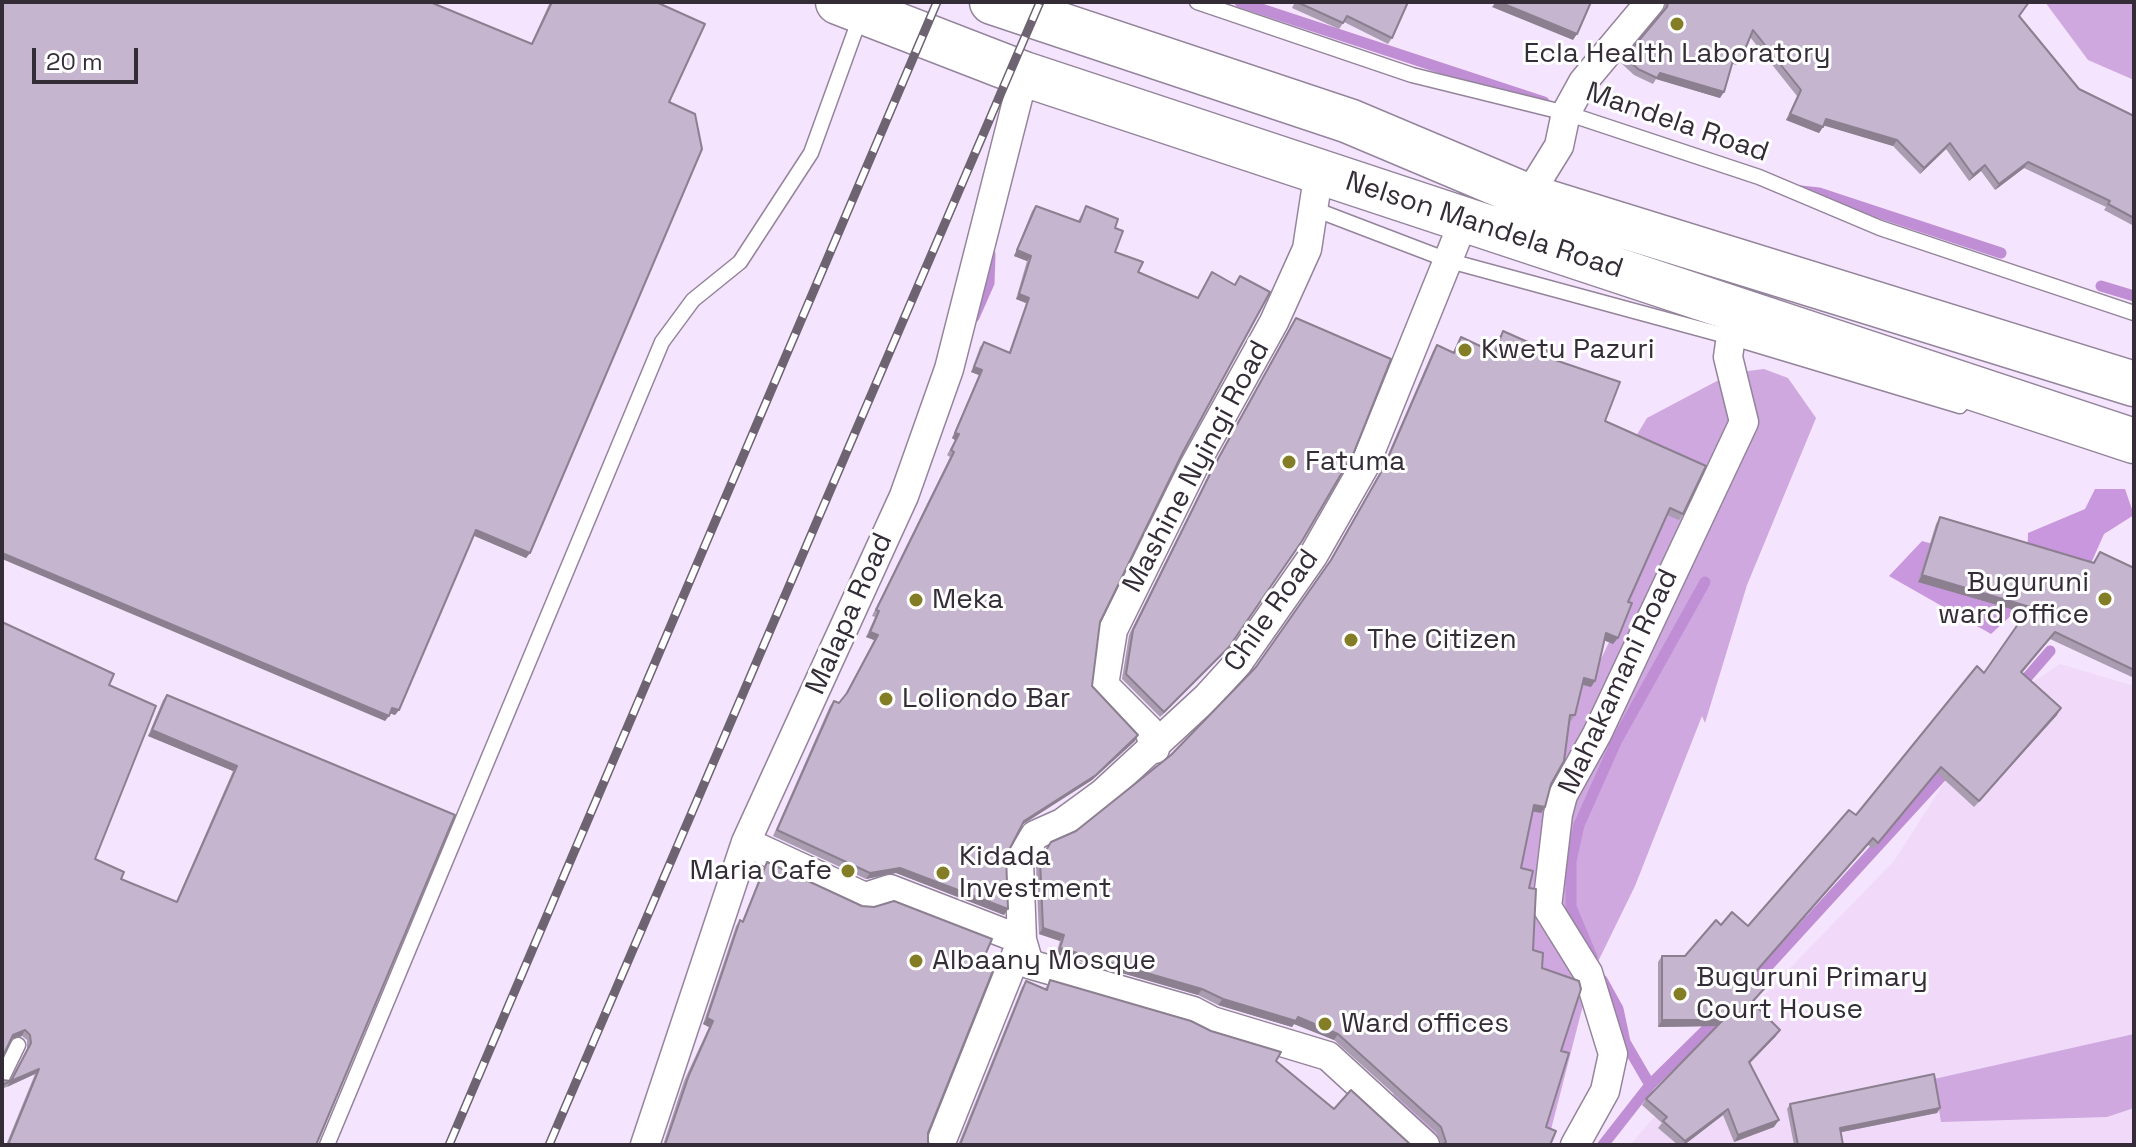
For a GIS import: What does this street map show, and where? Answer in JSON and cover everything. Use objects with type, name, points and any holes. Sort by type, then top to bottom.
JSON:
[{"type":"main road","name":"Nelson Mandela Road","points":[[992,2],[1349,121],[1517,214],[1733,323],[2134,441]]},
{"type":"main road","name":"Nelson Mandela Road","points":[[855,5],[1316,190],[1465,218],[1517,214],[2134,384]]},
{"type":"street","points":[[1517,214],[1559,146],[1566,113],[1583,82],[1650,2]]},
{"type":"street","name":"Malapa Road","points":[[645,1145],[746,842],[909,482],[949,369],[1024,74]]},
{"type":"street","name":"Mashine Nyingi Road","points":[[1155,749],[1149,730],[1104,685],[1113,630],[1194,466],[1274,322],[1307,249],[1316,190]]},
{"type":"street","name":"Chile Road","points":[[940,1145],[1022,940],[1019,862],[1035,835],[1079,811],[1155,749],[1238,663],[1317,550],[1365,465],[1465,218]]},
{"type":"street","name":"Mahakamani Road","points":[[1575,1145],[1605,1091],[1613,1054],[1588,973],[1547,907],[1558,814],[1563,795],[1597,734],[1744,422],[1728,357],[1733,323]]},
{"type":"street","points":[[746,842],[865,897],[890,889],[1022,940],[1029,964],[1193,1011],[1212,1021],[1328,1056],[1425,1145]]},
{"type":"lane","name":"Mandela Road","points":[[1197,2],[1412,75],[1566,113],[1759,177],[1880,228],[2134,313]]},
{"type":"lane","points":[[327,1145],[662,342],[693,300],[740,262],[811,153],[855,5]]},
{"type":"lane","points":[[1316,190],[1450,261],[1733,323],[1968,409]]},
{"type":"lane","points":[[2,1078],[18,1045]]},
{"type":"shaded area","points":[[2045,2],[2134,2],[2134,80],[2088,60]]},
{"type":"shaded area","points":[[1764,369],[1788,378],[1816,418],[1747,585],[1705,723],[1702,716],[1635,886],[1590,978],[1547,1145],[1377,1145],[1388,1118],[1408,1032],[1536,737],[1597,667],[1626,607],[1624,456],[1647,418],[1732,373]]},
{"type":"shaded area","points":[[2095,489],[2125,489],[2134,515],[2104,534],[2077,595],[2016,611],[1991,634],[1889,576],[1922,541],[2027,570],[2028,533],[2085,509]]},
{"type":"shaded area","points":[[2060,664],[2134,686],[2134,1145],[1630,1145],[1727,1033],[1894,861],[1955,766],[2024,688]]},
{"type":"shaded area","points":[[2134,1034],[2134,1108],[2107,1117],[1941,1122],[1934,1079]]},
{"type":"building","points":[[2,2],[430,2],[532,44],[552,2],[656,2],[705,24],[669,102],[695,114],[702,149],[530,553],[476,530],[399,710],[392,708],[389,716],[2,553]]},
{"type":"building","points":[[1297,2],[1408,2],[1392,38],[1347,16],[1343,23]]},
{"type":"building","points":[[1499,2],[1591,2],[1577,34]]},
{"type":"building","points":[[1668,2],[2029,2],[2019,16],[2079,89],[2134,116],[2134,218],[2108,204],[2110,201],[2028,162],[1999,184],[1985,165],[1973,175],[1950,143],[1924,168],[1897,140],[1826,119],[1823,127],[1790,114],[1801,90],[1753,30],[1741,59],[1734,57],[1724,92],[1660,73],[1657,78],[1638,69],[1625,57]]},
{"type":"building","points":[[1036,206],[1080,222],[1086,206],[1118,219],[1115,228],[1123,231],[1115,252],[1143,262],[1138,272],[1198,298],[1212,272],[1235,285],[1240,276],[1270,292],[1183,452],[1100,622],[1092,686],[1138,735],[1096,775],[1024,821],[1006,856],[1008,909],[900,868],[870,873],[777,830],[834,701],[839,703],[847,693],[878,635],[870,632],[879,611],[876,610],[954,452],[951,450],[959,434],[955,433],[982,370],[974,367],[984,342],[1010,353],[1029,298],[1019,294],[1031,256],[1017,250]]},
{"type":"building","points":[[1296,318],[1391,359],[1354,452],[1302,541],[1229,647],[1164,712],[1126,674],[1133,630],[1213,468]]},
{"type":"building","points":[[1503,331],[1557,355],[1555,360],[1620,382],[1605,421],[1706,466],[1683,514],[1670,508],[1628,602],[1632,603],[1618,638],[1606,633],[1595,681],[1584,678],[1575,715],[1570,715],[1564,761],[1551,784],[1545,807],[1534,805],[1521,868],[1533,871],[1529,888],[1536,889],[1533,950],[1543,953],[1542,968],[1579,981],[1581,989],[1561,1051],[1569,1053],[1546,1127],[1556,1131],[1550,1145],[1443,1145],[1446,1142],[1441,1127],[1338,1034],[1298,1017],[1296,1021],[1223,999],[1202,989],[1060,948],[1064,935],[1043,928],[1040,860],[1051,842],[1076,831],[1171,755],[1256,667],[1331,560],[1384,467],[1437,345],[1454,353],[1461,337],[1495,353]]},
{"type":"building","points":[[1940,517],[2094,563],[2100,552],[2134,568],[2134,670],[2055,632],[2021,672],[2061,708],[1979,801],[1941,767],[1878,843],[1873,838],[1752,976],[1764,989],[1752,1002],[1780,1030],[1749,1062],[1779,1120],[1738,1135],[1728,1109],[1685,1141],[1663,1121],[1667,1117],[1646,1099],[1723,1020],[1662,1020],[1662,956],[1685,956],[1716,920],[1721,925],[1732,912],[1748,926],[1849,810],[1856,815],[1977,666],[1984,673],[2030,607],[1922,575]]},
{"type":"building","points":[[2,622],[114,674],[109,685],[156,706],[95,859],[124,872],[121,879],[177,902],[237,766],[152,730],[167,695],[455,815],[316,1145],[8,1145],[39,1069],[11,1081],[31,1043],[30,1035],[25,1030],[13,1035],[2,1058]]},
{"type":"building","points":[[767,862],[862,906],[874,907],[894,901],[992,939],[982,962],[994,968],[928,1133],[930,1145],[665,1145],[689,1075],[713,1021],[707,1018],[740,920],[743,922]]},
{"type":"building","points":[[1050,980],[1191,1021],[1211,1031],[1281,1052],[1276,1061],[1334,1109],[1351,1090],[1411,1145],[960,1145],[1026,981],[1047,990]]},
{"type":"building","points":[[1934,1074],[1940,1108],[1840,1128],[1843,1145],[1798,1145],[1790,1104]]},
{"type":"waterway","points":[[1240,2],[1544,102]]},
{"type":"waterway","points":[[1801,191],[1819,193],[2001,253]]},
{"type":"waterway","points":[[974,317],[989,283],[990,254]]},
{"type":"waterway","points":[[2101,286],[2134,296]]},
{"type":"waterway","points":[[1592,957],[1571,907],[1571,861],[1579,825],[1617,740],[1705,582]]},
{"type":"waterway","points":[[2017,689],[2050,651]]},
{"type":"waterway","points":[[1747,989],[1951,766]]},
{"type":"waterway","points":[[1602,980],[1618,1009],[1625,1042],[1650,1085]]},
{"type":"waterway","points":[[1603,1145],[1650,1085],[1718,1018]]},
{"type":"railway","points":[[449,1145],[937,2]]},
{"type":"railway","points":[[549,1145],[1040,2]]},
{"type":"place","name":"Ecla Health Laboratory","points":[[1677,24]]},
{"type":"place","name":"Kwetu Pazuri","points":[[1465,350]]},
{"type":"place","name":"Fatuma","points":[[1289,462]]},
{"type":"place","name":"Buguruni ward office","points":[[2105,599]]},
{"type":"place","name":"Meka","points":[[916,600]]},
{"type":"place","name":"The Citizen","points":[[1351,640]]},
{"type":"place","name":"Loliondo Bar","points":[[886,699]]},
{"type":"place","name":"Maria Cafe","points":[[848,871]]},
{"type":"place","name":"Kidada Investment","points":[[943,873]]},
{"type":"place","name":"Albaany Mosque","points":[[916,961]]},
{"type":"place","name":"Buguruni Primary Court House","points":[[1680,994]]},
{"type":"place","name":"Ward offices","points":[[1325,1024]]}]
